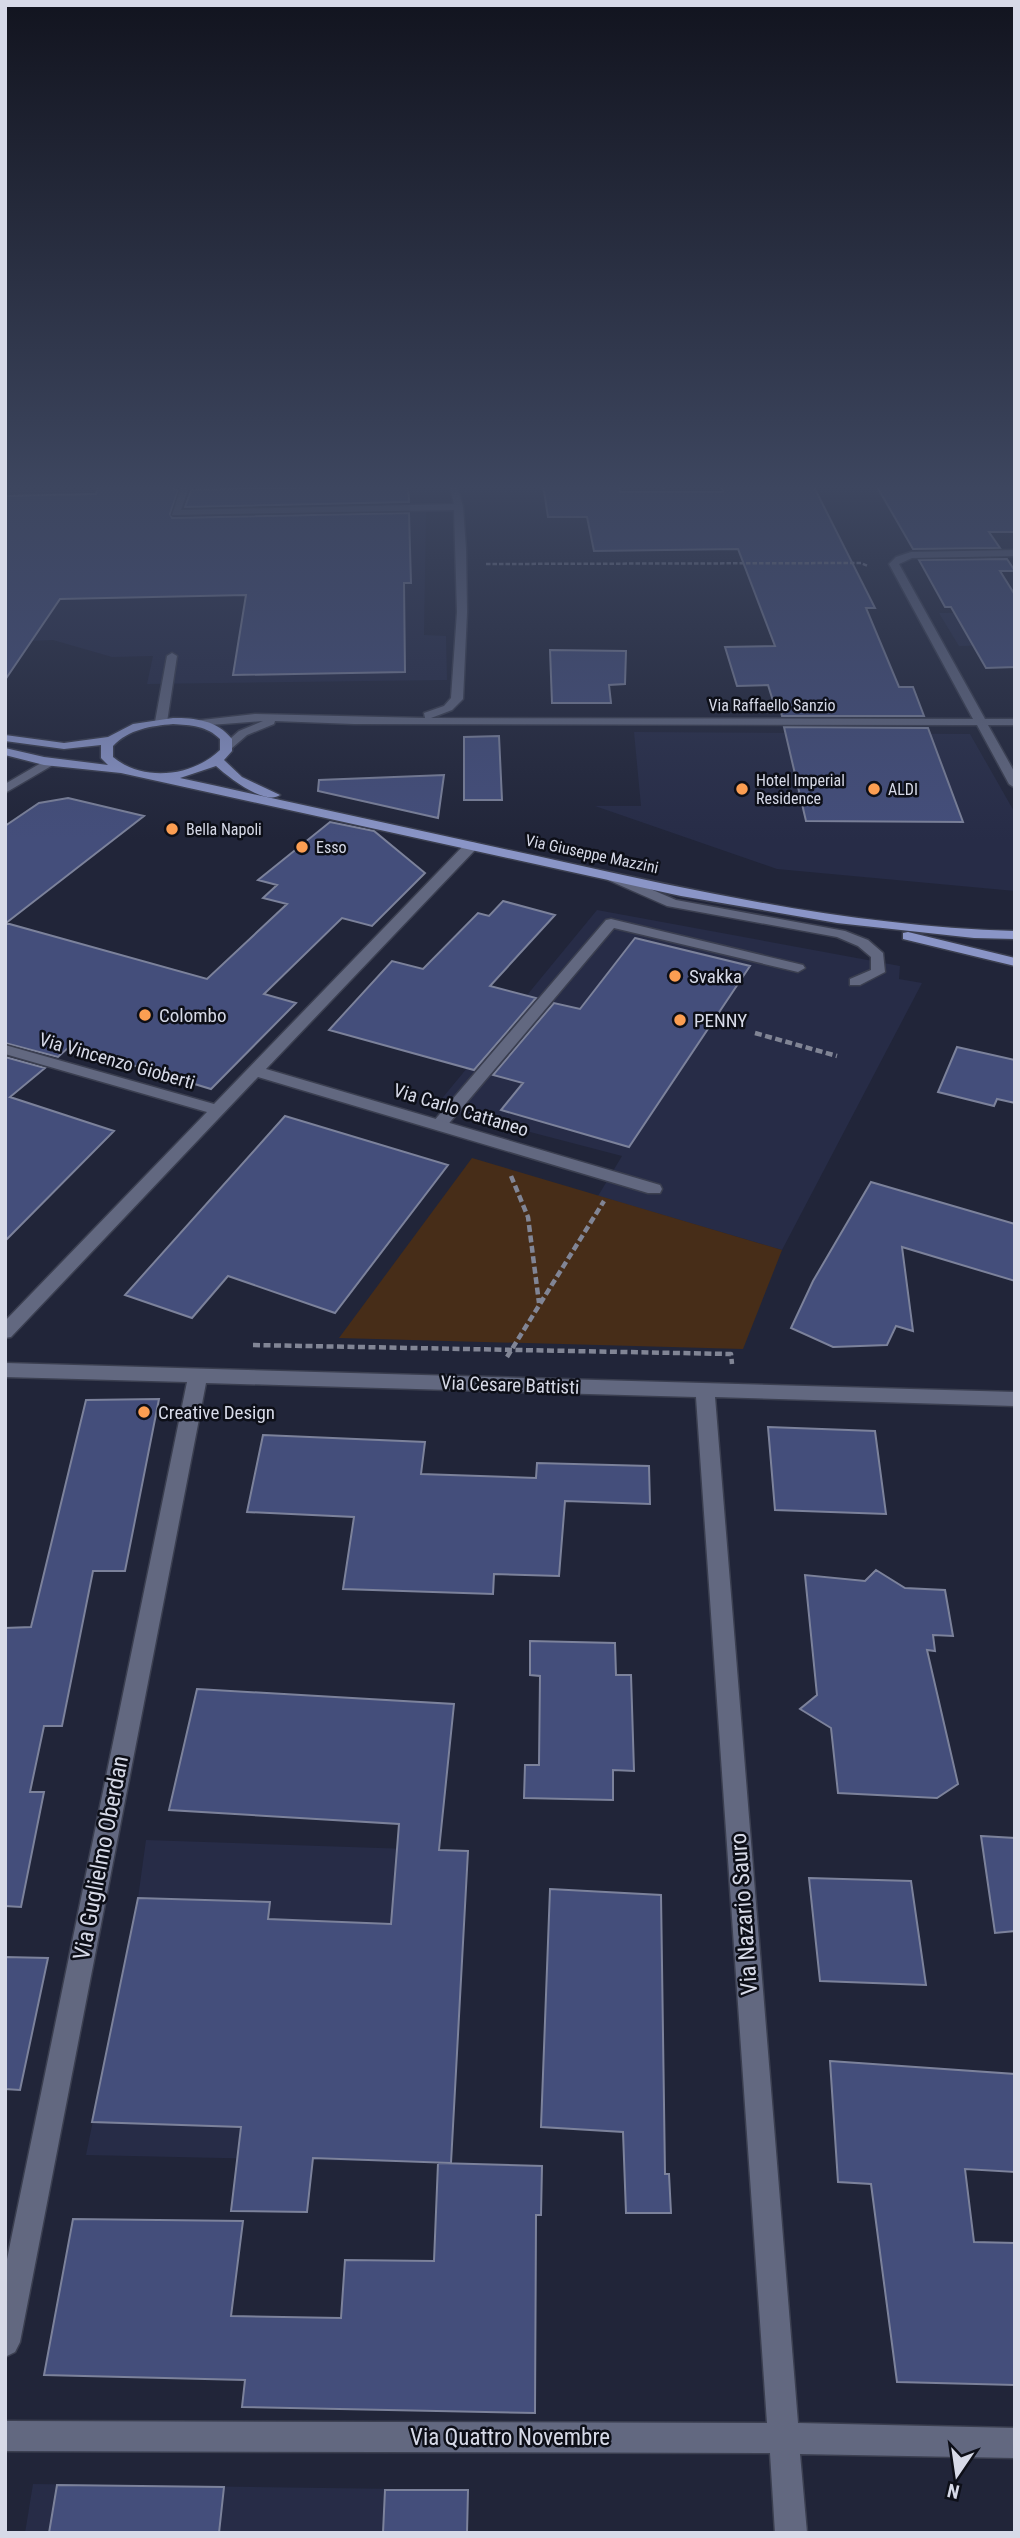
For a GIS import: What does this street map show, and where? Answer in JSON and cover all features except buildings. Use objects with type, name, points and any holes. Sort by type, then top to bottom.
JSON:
[{"type":"main road","points":[[5,738],[57,746],[112,740],[130,729],[161,722],[197,723],[220,732],[228,746],[217,760],[187,773],[148,775],[52,762],[5,751]]},
{"type":"main road","points":[[112,740],[105,755],[110,763],[124,771]]},
{"type":"main road","name":"Via Giuseppe Mazzini","points":[[217,760],[238,780],[251,787],[341,817]]},
{"type":"main road","name":"Via Giuseppe Mazzini","points":[[148,775],[240,798],[341,817],[613,877],[836,919],[1015,962]]},
{"type":"main road","name":"Via Giuseppe Mazzini","points":[[836,919],[974,934],[1015,935]]},
{"type":"street","points":[[390,720],[434,714],[448,708],[457,699],[462,603]]},
{"type":"street","points":[[916,603],[1015,785]]},
{"type":"street","points":[[161,722],[172,656]]},
{"type":"street","name":"Via Raffaello Sanzio","points":[[457,699],[483,714],[528,720]]},
{"type":"street","name":"Via Raffaello Sanzio","points":[[197,723],[255,717],[390,720],[1015,722]]},
{"type":"street","name":"Via Raffaello Sanzio","points":[[228,746],[258,726],[298,719]]},
{"type":"street","points":[[5,789],[52,762]]},
{"type":"street","points":[[5,1332],[471,846]]},
{"type":"street","points":[[613,877],[672,903],[840,934],[863,943],[878,956],[878,972],[855,982]]},
{"type":"street","points":[[439,1125],[611,923],[798,968]]},
{"type":"street","name":"Via Vincenzo Gioberti","points":[[5,1049],[217,1110]]},
{"type":"street","name":"Via Carlo Cattaneo","points":[[255,1071],[654,1189]]},
{"type":"street","name":"Via Cesare Battisti","points":[[5,1370],[1015,1398]]},
{"type":"street","name":"Via Guglielmo Oberdan","points":[[5,2342],[198,1374]]},
{"type":"street","name":"Via Nazario Sauro","points":[[705,1389],[791,2533]]},
{"type":"street","name":"Via Quattro Novembre","points":[[5,2436],[784,2438],[1015,2443]]},
{"type":"path","points":[[755,1033],[836,1056]]},
{"type":"path","points":[[498,1143],[528,1217],[540,1305]]},
{"type":"path","points":[[490,1385],[618,1178]]},
{"type":"path","points":[[251,1345],[731,1354],[735,1390]]},
{"type":"shaded area","points":[[5,603],[425,603],[424,635],[446,636],[447,680],[147,684],[153,656],[112,657],[53,640],[5,642]]},
{"type":"shaded area","points":[[1015,612],[1015,645],[959,646],[939,613]]},
{"type":"shaded area","points":[[634,732],[970,734],[1015,813],[1015,891],[777,869],[595,806],[641,806]]},
{"type":"shaded area","points":[[597,910],[900,966],[899,979],[922,983],[782,1250],[598,1196],[622,1156],[435,1107]]},
{"type":"shaded area","points":[[472,1158],[782,1250],[743,1349],[339,1338]]},
{"type":"shaded area","points":[[146,1840],[468,1851],[451,2163],[86,2155],[138,1898]]},
{"type":"shaded area","points":[[33,2484],[468,2490],[467,2533],[25,2533]]},
{"type":"place","name":"Hotel Imperial Residence","points":[[742,789]]},
{"type":"place","name":"ALDI","points":[[874,789]]},
{"type":"place","name":"Bella Napoli","points":[[172,829]]},
{"type":"place","name":"Esso","points":[[302,847]]},
{"type":"place","name":"Svakka","points":[[675,976]]},
{"type":"place","name":"Colombo","points":[[145,1015]]},
{"type":"place","name":"PENNY","points":[[680,1020]]},
{"type":"place","name":"Creative Design","points":[[144,1412]]}]
